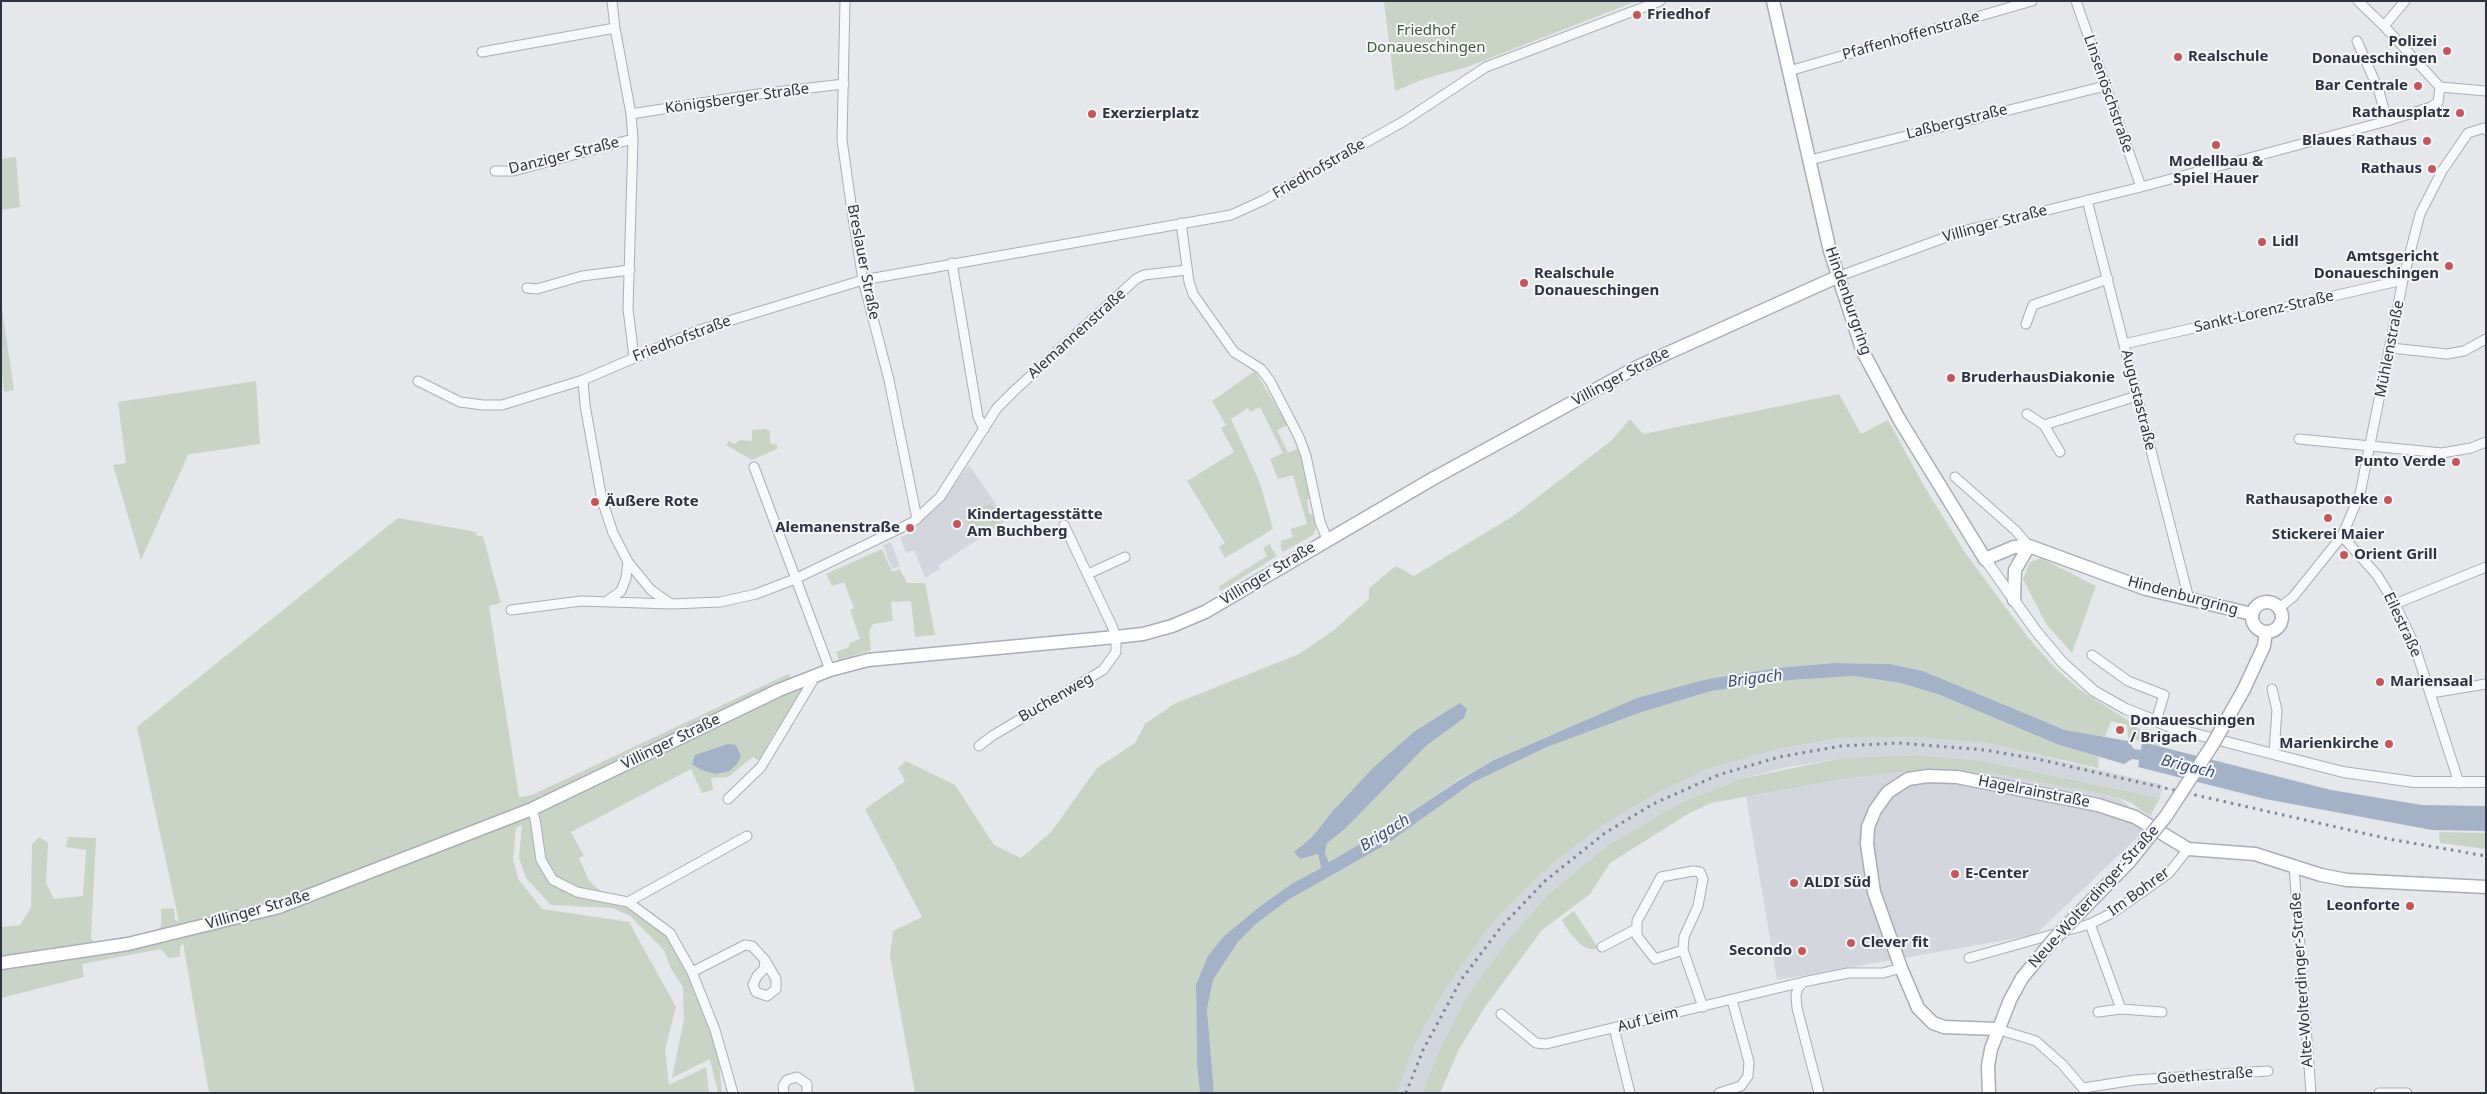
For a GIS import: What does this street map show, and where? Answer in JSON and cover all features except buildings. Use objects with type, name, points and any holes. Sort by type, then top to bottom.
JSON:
[{"type":"main road","name":"Hindenburgring","points":[[1772,1],[1837,276],[1863,352],[1899,419],[1985,559]]},
{"type":"main road","name":"Villinger Straße","points":[[1,963],[128,944],[279,907],[532,809],[756,701],[830,670],[868,660],[1143,634],[1172,626],[1205,612],[1327,539],[1637,367],[1837,276]]},
{"type":"main road","name":"Hindenburgring","points":[[2029,546],[2146,589],[2252,614]]},
{"type":"main road","points":[[1985,559],[2014,547],[2029,546]]},
{"type":"main road","points":[[2014,600],[2015,570],[2029,546]]},
{"type":"main road","points":[[2264,602],[2270,602],[2279,608],[2281,622],[2275,630],[2266,632],[2255,626],[2252,614],[2264,602]]},
{"type":"main road","name":"Neue-Wolterdinger-Straße","points":[[1989,1093],[1988,1066],[1997,1029],[2022,978],[2054,939],[2129,862],[2166,816],[2213,744],[2244,689],[2264,646],[2266,632]]},
{"type":"main road","name":"Hagelrainstraße","points":[[1997,1029],[1944,1028],[1933,1023],[1918,1008],[1901,968],[1874,892],[1867,844],[1868,827],[1875,810],[1888,792],[1908,779],[1928,776],[1957,777],[2098,805],[2135,817],[2188,849],[2255,854],[2294,867],[2348,880],[2486,887]]},
{"type":"street","name":"Danziger Straße","points":[[612,1],[614,28],[631,114],[633,139],[628,309],[634,357]]},
{"type":"street","name":"Breslauer Straße","points":[[845,1],[842,140],[863,280],[889,380],[917,518]]},
{"type":"street","name":"Friedhofstraße","points":[[418,381],[460,402],[502,405],[583,380],[700,330],[863,280],[1231,214],[1251,208],[1404,121],[1486,68],[1660,1]]},
{"type":"street","name":"Pfaffenhoffenstraße","points":[[1789,72],[2032,1]]},
{"type":"street","name":"Linsenöschstraße","points":[[2076,1],[2141,187]]},
{"type":"street","points":[[2358,1],[2384,26],[2440,87],[2486,91]]},
{"type":"street","points":[[2384,26],[2404,1]]},
{"type":"street","points":[[482,52],[614,28]]},
{"type":"street","points":[[2357,41],[2379,91],[2387,121]]},
{"type":"street","name":"Königsberger Straße","points":[[631,114],[758,94],[844,84]]},
{"type":"street","name":"Laßbergstraße","points":[[1810,160],[2105,86]]},
{"type":"street","name":"Villinger Straße","points":[[1837,276],[1963,231],[2141,187],[2387,121],[2431,107],[2438,102],[2440,87]]},
{"type":"street","name":"Mühlenstraße","points":[[2279,608],[2293,598],[2342,536],[2360,494],[2372,446],[2403,280],[2420,214],[2442,171],[2468,133],[2485,129]]},
{"type":"street","name":"Danziger Straße","points":[[495,171],[513,171],[633,139]]},
{"type":"street","name":"Augustastraße","points":[[2087,200],[2189,600]]},
{"type":"street","points":[[1182,223],[1187,270],[1193,294],[1234,352],[1261,369],[1295,429],[1306,456],[1320,522],[1327,539]]},
{"type":"street","points":[[952,263],[978,417],[984,429]]},
{"type":"street","points":[[527,288],[537,289],[582,276],[630,270]]},
{"type":"street","name":"Alemannenstraße","points":[[511,610],[566,602],[671,604],[729,600],[756,594],[795,579],[917,518],[940,497],[997,408],[1136,279],[1144,275],[1187,270]]},
{"type":"street","points":[[2026,324],[2032,305],[2108,279]]},
{"type":"street","name":"Sankt-Lorenz-Straße","points":[[2124,344],[2403,280]]},
{"type":"street","points":[[2391,348],[2447,354],[2464,351],[2486,339]]},
{"type":"street","points":[[583,380],[585,405],[602,500],[613,533],[628,562],[651,590],[671,604]]},
{"type":"street","points":[[2044,425],[2137,396]]},
{"type":"street","points":[[2028,414],[2044,425],[2060,452]]},
{"type":"street","points":[[2299,438],[2442,453],[2471,448],[2486,442]]},
{"type":"street","points":[[754,467],[830,670]]},
{"type":"street","name":"Hindenburgring","points":[[1955,477],[2015,530],[2029,546]]},
{"type":"street","points":[[1064,525],[1116,637]]},
{"type":"street","name":"Eilestraße","points":[[2342,536],[2377,575],[2395,604],[2414,644],[2459,783]]},
{"type":"street","points":[[1088,574],[1125,557]]},
{"type":"street","points":[[1985,559],[2036,631],[2057,656],[2094,691],[2126,709],[2176,729],[2274,752],[2324,767],[2377,778],[2459,783],[2486,782]]},
{"type":"street","points":[[606,602],[621,591],[626,578],[628,562]]},
{"type":"street","points":[[2395,604],[2486,567]]},
{"type":"street","name":"Buchenweg","points":[[979,746],[992,736],[1103,670],[1116,652],[1116,637]]},
{"type":"street","points":[[2092,655],[2128,681],[2164,695],[2156,721]]},
{"type":"street","points":[[728,799],[761,767],[812,682],[810,677]]},
{"type":"street","points":[[2431,693],[2486,684]]},
{"type":"street","points":[[2272,689],[2277,710],[2274,752]]},
{"type":"street","points":[[532,809],[541,860],[553,880],[576,892],[628,902],[670,933],[692,972],[716,1030],[733,1093]]},
{"type":"street","points":[[628,902],[747,836]]},
{"type":"street","name":"Im Bohrer","points":[[1969,958],[2090,924],[2114,912],[2168,873],[2188,849]]},
{"type":"street","name":"Alte-Wolterdinger-Straße","points":[[2294,867],[2311,1093]]},
{"type":"street","points":[[1683,950],[1655,959],[1638,936],[1636,921],[1661,877],[1693,871],[1700,872],[1703,879],[1698,906],[1684,937],[1683,950],[1703,1007]]},
{"type":"street","points":[[2090,924],[2121,1009]]},
{"type":"street","points":[[1602,948],[1636,929]]},
{"type":"street","points":[[692,972],[745,945],[758,950],[765,960]]},
{"type":"street","name":"Auf Leim","points":[[1501,1014],[1536,1043],[1546,1044],[1848,972],[1883,973],[1901,968]]},
{"type":"street","points":[[1803,982],[1798,988],[1796,995],[1797,1008],[1818,1093]]},
{"type":"street","points":[[1719,1093],[1740,1086],[1748,1076],[1749,1062],[1732,1000]]},
{"type":"street","points":[[2098,1012],[2121,1009],[2162,1012]]},
{"type":"street","points":[[1614,1028],[1630,1093]]},
{"type":"street","points":[[1997,1029],[2036,1041],[2062,1064],[2084,1090]]},
{"type":"street","name":"Goethestraße","points":[[2084,1090],[2135,1080],[2268,1071]]},
{"type":"street","points":[[784,1093],[784,1086],[787,1080],[797,1077],[806,1084],[807,1093]]},
{"type":"street","points":[[2379,1093],[2408,1093]]},
{"type":"shaded area","name":"Kindertagesstätte Am Buchberg","points":[[969,465],[1007,520],[939,565],[940,569],[925,578],[914,550],[906,553],[900,537],[908,534],[906,528],[935,510]]},
{"type":"shaded area","points":[[891,542],[900,566],[892,569],[883,545]]},
{"type":"shaded area","points":[[1914,737],[1986,743],[2163,785],[2160,798],[1983,761],[1917,755],[1842,758],[1783,768],[1740,779],[1682,802],[1608,845],[1551,892],[1437,1055],[1422,1093],[1397,1093],[1414,1046],[1446,988],[1492,923],[1547,868],[1600,827],[1653,795],[1710,768],[1778,749],[1840,738]]},
{"type":"shaded area","points":[[1936,768],[2008,776],[2117,797],[2127,804],[2143,832],[2035,935],[1777,980],[1746,797],[1844,779]]},
{"type":"green space","name":"Friedhof Donaueschingen","points":[[1384,1],[1637,1],[1467,67],[1424,79],[1395,91]]},
{"type":"green space","points":[[16,157],[20,207],[1,210],[1,159]]},
{"type":"green space","points":[[1,302],[14,390],[4,392],[1,366]]},
{"type":"green space","points":[[1255,371],[1288,425],[1277,430],[1288,453],[1299,448],[1312,496],[1307,500],[1309,513],[1315,517],[1316,529],[1313,535],[1283,552],[1281,549],[1281,541],[1293,537],[1290,529],[1307,524],[1293,475],[1278,479],[1270,459],[1283,453],[1260,407],[1250,412],[1248,408],[1231,419],[1260,483],[1273,529],[1225,558],[1219,547],[1225,543],[1187,481],[1234,452],[1221,428],[1226,425],[1212,401]]},
{"type":"green space","points":[[256,381],[260,444],[184,455],[188,455],[141,560],[113,465],[126,463],[118,402]]},
{"type":"green space","points":[[1839,394],[1861,434],[1888,420],[1924,486],[1966,554],[2027,636],[2054,667],[2079,689],[2132,723],[2160,746],[2128,738],[2127,725],[2111,721],[2105,737],[2065,730],[1923,671],[1890,664],[1834,663],[1777,668],[1708,679],[1546,737],[1494,760],[1461,778],[1384,830],[1329,862],[1325,854],[1327,843],[1345,829],[1426,746],[1464,718],[1331,813],[1312,837],[1294,852],[1300,859],[1318,854],[1321,868],[1293,883],[1224,936],[1196,985],[1197,1064],[1200,1093],[915,1093],[890,956],[893,931],[922,917],[865,809],[905,781],[898,768],[906,761],[955,785],[994,845],[1021,858],[1051,832],[1097,768],[1135,743],[1145,724],[1174,704],[1299,654],[1334,630],[1369,599],[1369,588],[1396,566],[1414,576],[1513,516],[1611,441],[1630,419],[1643,434]]},
{"type":"green space","points":[[766,429],[770,431],[770,443],[777,445],[777,449],[752,460],[726,445],[729,441],[734,444],[740,440],[752,441],[752,430]]},
{"type":"green space","points":[[990,503],[999,515],[996,518],[999,523],[977,537],[966,521]]},
{"type":"green space","points":[[398,518],[476,532],[477,536],[483,536],[501,603],[489,606],[519,797],[532,795],[788,674],[804,691],[773,735],[759,761],[753,757],[728,777],[711,778],[713,790],[702,793],[691,769],[571,832],[584,856],[579,858],[589,881],[605,895],[655,914],[692,983],[718,1051],[722,1093],[718,1093],[710,1059],[672,1078],[684,1019],[683,987],[670,967],[664,950],[630,916],[613,908],[551,905],[526,878],[519,858],[522,825],[516,828],[513,860],[519,880],[542,909],[629,922],[676,1007],[665,1050],[669,1085],[706,1067],[709,1093],[209,1093],[183,943],[180,947],[180,957],[168,958],[161,949],[82,964],[84,977],[1,998],[1,927],[20,925],[31,908],[32,844],[39,837],[48,843],[46,883],[54,899],[83,896],[86,850],[66,847],[68,837],[96,838],[91,938],[94,943],[155,932],[161,926],[161,909],[174,908],[175,920],[179,921],[137,727]]},
{"type":"green space","points":[[1269,544],[1277,556],[1221,591],[1218,587],[1267,556],[1263,548]]},
{"type":"green space","points":[[882,549],[892,572],[900,569],[907,583],[925,583],[935,635],[915,637],[911,601],[891,602],[893,621],[873,624],[869,632],[871,650],[839,660],[836,652],[849,647],[850,643],[860,639],[850,610],[854,608],[844,582],[832,586],[826,574]]},
{"type":"green space","points":[[2041,558],[2096,586],[2072,653],[2046,624],[2023,579],[2030,562]]},
{"type":"green space","points":[[1854,676],[1901,683],[1940,695],[2059,745],[2099,757],[2098,768],[1986,743],[1914,737],[1840,738],[1778,749],[1710,768],[1653,795],[1600,827],[1547,868],[1492,923],[1446,988],[1414,1046],[1397,1093],[1214,1093],[1207,1009],[1213,980],[1238,942],[1256,924],[1288,900],[1387,844],[1472,783],[1547,747],[1642,712],[1711,691],[1791,680]]},
{"type":"green space","points":[[1917,755],[1983,761],[2160,798],[2150,816],[2131,803],[2117,797],[2008,776],[1936,768],[1844,779],[1711,803],[1688,814],[1610,863],[1590,894],[1542,930],[1485,1007],[1459,1049],[1440,1093],[1422,1093],[1437,1055],[1466,998],[1511,937],[1551,892],[1608,845],[1682,802],[1740,779],[1842,758]]},
{"type":"green space","points":[[2439,832],[2486,833],[2486,849],[2440,843]]},
{"type":"green space","points":[[1574,911],[1599,949],[1589,949],[1581,945],[1569,932],[1562,920]]},
{"type":"water","name":"Brigach","points":[[1834,663],[1890,664],[1923,671],[2065,730],[2128,741],[2134,749],[2141,750],[2142,742],[2331,790],[2422,805],[2486,806],[2486,831],[2432,830],[2265,799],[2138,767],[2139,760],[2132,759],[2124,764],[2059,745],[1940,695],[1901,683],[1854,676],[1791,680],[1711,691],[1642,712],[1547,747],[1472,783],[1387,844],[1288,900],[1256,924],[1238,942],[1213,980],[1207,1009],[1214,1093],[1200,1093],[1197,1064],[1196,985],[1208,956],[1224,936],[1262,905],[1293,883],[1321,868],[1318,854],[1300,859],[1294,852],[1312,837],[1331,813],[1373,768],[1415,731],[1460,703],[1467,709],[1464,718],[1426,746],[1345,829],[1327,843],[1325,854],[1329,862],[1384,830],[1461,779],[1494,760],[1637,698],[1708,679],[1777,668]]},
{"type":"water","points":[[728,744],[736,745],[741,756],[737,764],[729,771],[716,774],[701,770],[692,764],[695,755]]},
{"type":"railway","points":[[1406,1093],[1423,1050],[1461,980],[1501,927],[1545,881],[1605,833],[1653,804],[1718,775],[1779,757],[1841,746],[1899,743],[1985,750],[2037,759],[2389,839],[2486,856]]},
{"type":"place","name":"Friedhof","points":[[1637,15]]},
{"type":"place","name":"Polizei Donaueschingen","points":[[2447,51]]},
{"type":"place","name":"Realschule","points":[[2178,57]]},
{"type":"place","name":"Bar Centrale","points":[[2418,86]]},
{"type":"place","name":"Rathausplatz","points":[[2460,113]]},
{"type":"place","name":"Exerzierplatz","points":[[1092,114]]},
{"type":"place","name":"Blaues Rathaus","points":[[2427,141]]},
{"type":"place","name":"Modellbau & Spiel Hauer","points":[[2216,145]]},
{"type":"place","name":"Rathaus","points":[[2432,169]]},
{"type":"place","name":"Lidl","points":[[2262,242]]},
{"type":"place","name":"Amtsgericht Donaueschingen","points":[[2449,266]]},
{"type":"place","name":"Realschule Donaueschingen","points":[[1524,283]]},
{"type":"place","name":"BruderhausDiakonie","points":[[1951,378]]},
{"type":"place","name":"Punto Verde","points":[[2456,462]]},
{"type":"place","name":"Rathausapotheke","points":[[2388,500]]},
{"type":"place","name":"Äußere Rote","points":[[595,502]]},
{"type":"place","name":"Stickerei Maier","points":[[2328,518]]},
{"type":"place","name":"Kindertagesstätte Am Buchberg","points":[[957,524]]},
{"type":"place","name":"Alemanenstraße","points":[[910,528]]},
{"type":"place","name":"Orient Grill","points":[[2344,555]]},
{"type":"place","name":"Mariensaal","points":[[2380,682]]},
{"type":"place","name":"Donaueschingen / Brigach","points":[[2120,730]]},
{"type":"place","name":"Marienkirche","points":[[2389,744]]},
{"type":"place","name":"E-Center","points":[[1955,874]]},
{"type":"place","name":"ALDI Süd","points":[[1794,883]]},
{"type":"place","name":"Leonforte","points":[[2410,906]]},
{"type":"place","name":"Clever fit","points":[[1851,943]]},
{"type":"place","name":"Secondo","points":[[1802,951]]}]
